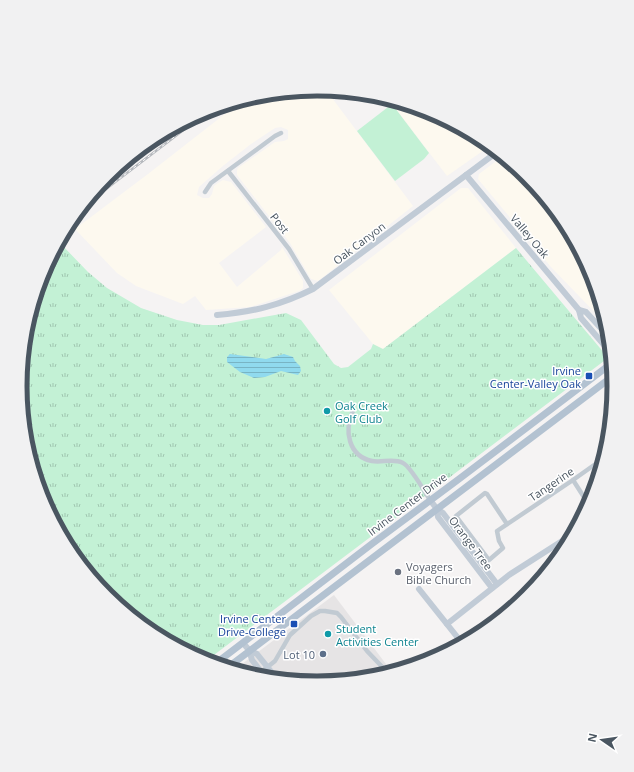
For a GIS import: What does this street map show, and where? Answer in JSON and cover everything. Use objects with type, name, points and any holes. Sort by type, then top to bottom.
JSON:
[{"type":"main road","name":"Irvine Center Drive","points":[[221,660],[606,368]]},
{"type":"main road","name":"Irvine Center Drive","points":[[233,663],[607,381]]},
{"type":"street","points":[[205,192],[211,183],[281,133]]},
{"type":"street","name":"Oak Canyon","points":[[217,315],[242,312],[276,305],[313,289],[493,155]]},
{"type":"street","name":"Post","points":[[228,170],[289,249],[313,289]]},
{"type":"street","name":"Valley Oak","points":[[466,175],[579,310],[581,318],[604,345]]},
{"type":"street","name":"Valley Oak","points":[[579,310],[586,312],[601,328]]},
{"type":"street","points":[[353,411],[349,419],[348,429],[350,444],[356,452],[364,458],[373,461],[386,460],[404,463],[409,468],[430,500]]},
{"type":"street","name":"Tangerine","points":[[507,524],[485,493],[456,516],[489,560],[504,548],[499,540],[497,531],[596,463]]},
{"type":"street","points":[[573,480],[585,498]]},
{"type":"street","name":"Orange Tree","points":[[430,500],[437,509],[438,517],[494,586]]},
{"type":"street","points":[[447,624],[494,586],[561,542]]},
{"type":"street","points":[[420,589],[459,639]]},
{"type":"street","points":[[263,671],[274,662],[290,635],[311,616],[325,611],[336,613],[341,617],[367,651],[383,668]]},
{"type":"street","points":[[243,643],[249,650],[257,654],[272,673]]},
{"type":"street","points":[[249,650],[252,660],[259,670]]},
{"type":"shaded area","points":[[331,97],[413,206],[318,281],[311,279],[290,243],[237,175],[238,168],[275,142],[288,139],[288,130],[281,127],[275,128],[224,165],[199,187],[197,195],[203,198],[209,198],[212,194],[214,186],[218,183],[223,180],[231,182],[266,227],[219,263],[237,287],[281,250],[282,247],[303,281],[303,288],[299,291],[250,307],[206,310],[195,296],[183,304],[136,286],[117,273],[75,229],[231,109],[279,98]]},
{"type":"shaded area","points":[[394,106],[410,111],[445,126],[485,150],[447,176]]},
{"type":"shaded area","points":[[498,160],[522,181],[547,209],[568,241],[577,258],[592,293],[598,316],[551,267],[478,179],[479,174]]},
{"type":"shaded area","points":[[461,188],[468,188],[516,248],[383,349],[373,344],[329,290]]},
{"type":"shaded area","points":[[334,595],[388,667],[355,674],[317,676],[279,674],[240,665]]},
{"type":"green space","points":[[390,106],[394,107],[429,153],[424,159],[395,181],[357,131]]},
{"type":"green space","points":[[63,246],[88,272],[107,288],[141,308],[177,320],[203,325],[219,325],[286,313],[301,320],[334,364],[341,368],[348,367],[371,349],[373,344],[383,349],[516,248],[605,354],[604,361],[212,656],[172,637],[140,616],[112,591],[87,563],[66,531],[49,497],[37,461],[29,424],[27,386],[29,348],[42,293]]},
{"type":"water","points":[[230,354],[266,359],[284,354],[293,357],[300,366],[301,371],[298,375],[281,371],[265,377],[254,378],[240,372],[227,362],[227,357]]},
{"type":"railway","points":[[101,193],[188,127]]},
{"type":"place","name":"Irvine Center-Valley Oak","points":[[589,376]]},
{"type":"place","name":"Oak Creek Golf Club","points":[[327,411]]},
{"type":"place","name":"Voyagers Bible Church","points":[[398,572]]},
{"type":"place","name":"Irvine Center Drive-College","points":[[294,624]]},
{"type":"place","name":"Student Activities Center","points":[[328,634]]},
{"type":"place","name":"Lot 10","points":[[323,654]]}]
